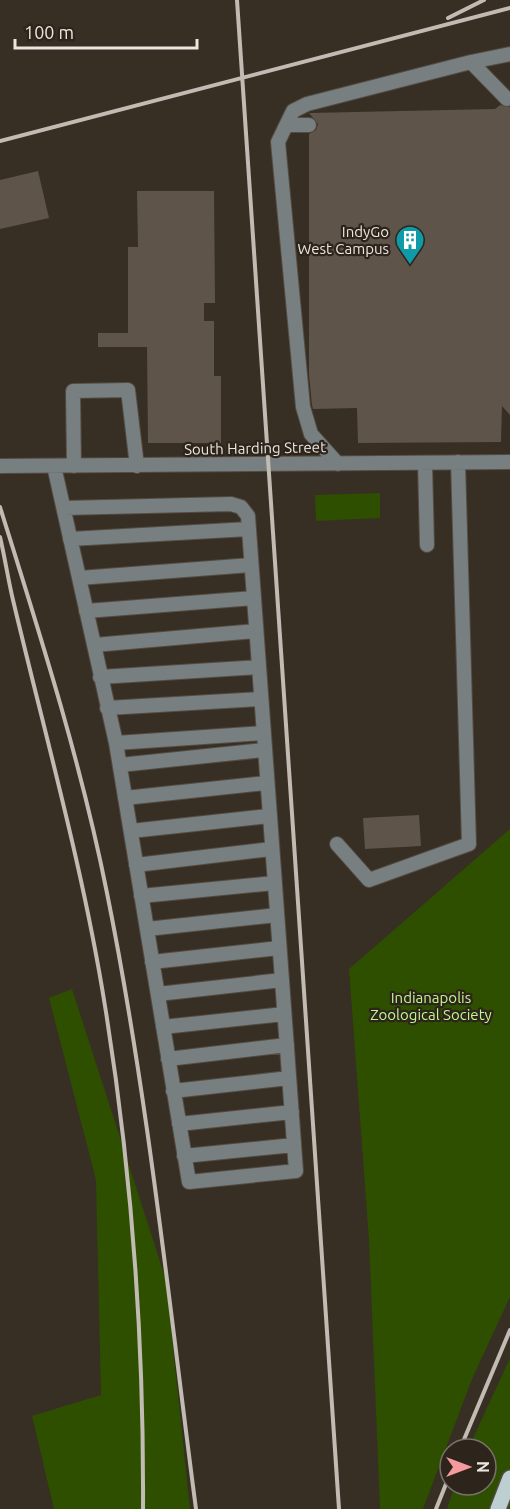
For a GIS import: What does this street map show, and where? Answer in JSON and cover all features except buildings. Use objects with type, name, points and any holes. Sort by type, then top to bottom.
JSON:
[{"type":"main road","points":[[498,1509],[510,1478]]},
{"type":"street","points":[[338,464],[311,434],[303,407],[278,142],[293,111],[307,104],[510,54]]},
{"type":"street","points":[[471,62],[507,99]]},
{"type":"street","points":[[288,125],[309,125]]},
{"type":"street","points":[[74,466],[73,391],[128,390],[137,466]]},
{"type":"street","points":[[337,844],[369,880],[469,844],[458,462]]},
{"type":"street","name":"South Harding Street","points":[[0,466],[510,462]]},
{"type":"street","points":[[424,463],[427,545]]},
{"type":"street","points":[[54,466],[116,743],[189,1182],[296,1171],[262,733],[248,516],[241,507],[231,504],[64,508]]},
{"type":"street","points":[[70,539],[249,530]]},
{"type":"street","points":[[79,578],[251,565]]},
{"type":"street","points":[[86,611],[254,598]]},
{"type":"street","points":[[94,645],[256,631]]},
{"type":"street","points":[[100,677],[259,667]]},
{"type":"street","points":[[107,708],[261,699]]},
{"type":"street","points":[[116,743],[262,733]]},
{"type":"street","points":[[120,765],[264,750]]},
{"type":"street","points":[[125,798],[267,783]]},
{"type":"street","points":[[131,831],[269,816]]},
{"type":"street","points":[[136,865],[272,849]]},
{"type":"street","points":[[141,896],[274,882]]},
{"type":"street","points":[[147,929],[276,915]]},
{"type":"street","points":[[152,962],[279,948]]},
{"type":"street","points":[[158,994],[282,980]]},
{"type":"street","points":[[163,1027],[284,1014]]},
{"type":"street","points":[[168,1059],[286,1045]]},
{"type":"street","points":[[174,1091],[289,1078]]},
{"type":"street","points":[[179,1124],[292,1112]]},
{"type":"street","points":[[184,1156],[294,1145]]},
{"type":"green space","points":[[380,493],[380,518],[316,521],[315,495]]},
{"type":"green space","name":"Indianapolis Zoological Society","points":[[510,829],[510,1297],[472,1379],[450,1437],[438,1437],[438,1469],[423,1509],[380,1509],[369,1240],[349,969]]},
{"type":"green space","points":[[72,989],[166,1280],[190,1509],[54,1509],[32,1416],[101,1395],[96,1180],[49,998]]},
{"type":"green space","points":[[510,1358],[510,1509],[447,1509],[451,1497],[498,1497],[498,1437],[474,1437]]},
{"type":"railway","points":[[237,0],[339,1509]]},
{"type":"railway","points":[[448,18],[484,0]]},
{"type":"railway","points":[[0,141],[510,8]]},
{"type":"railway","points":[[0,507],[72,747],[107,893],[146,1123],[196,1509]]},
{"type":"railway","points":[[0,537],[86,903],[105,1006],[129,1194],[139,1320],[143,1509]]},
{"type":"railway","points":[[465,1437],[510,1330]]},
{"type":"railway","points":[[436,1509],[441,1497]]},
{"type":"place","name":"IndyGo West Campus","points":[[410,266]]}]
